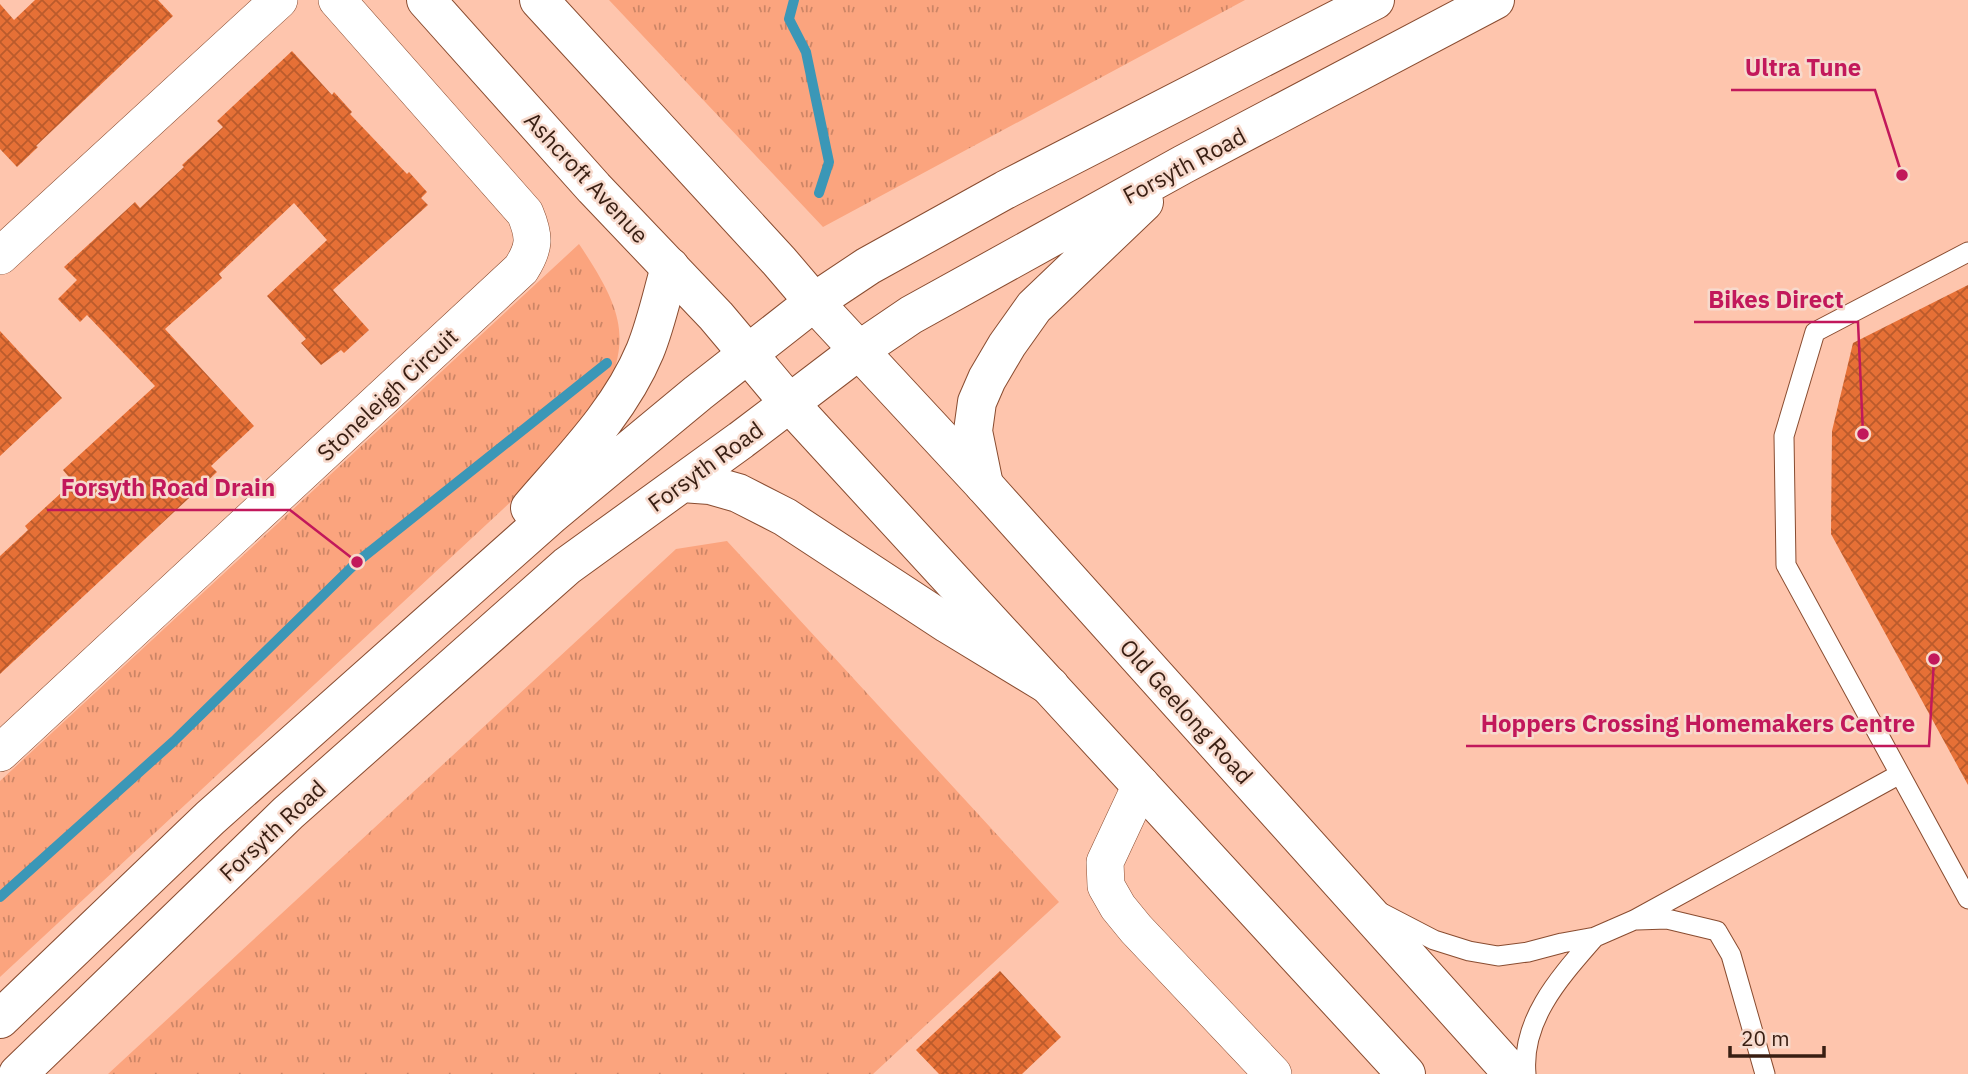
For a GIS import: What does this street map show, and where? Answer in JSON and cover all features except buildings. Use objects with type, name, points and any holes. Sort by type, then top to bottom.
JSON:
[{"type":"main road","name":"Ashcroft Avenue","points":[[426,0],[594,188],[670,267],[790,404]]},
{"type":"main road","points":[[539,0],[814,302]]},
{"type":"main road","points":[[0,1019],[210,818],[552,514],[814,302],[868,266],[1005,190],[1375,0]]},
{"type":"main road","name":"Forsyth Road","points":[[18,1074],[298,804],[567,566],[790,404],[858,351],[911,315],[1184,164],[1495,0]]},
{"type":"main road","points":[[984,485],[973,431],[977,402],[1007,345],[1034,307],[1184,164]]},
{"type":"main road","points":[[440,613],[596,432],[646,349],[670,267]]},
{"type":"main road","name":"Old Geelong Road","points":[[814,302],[984,485],[1513,1074]]},
{"type":"main road","points":[[790,404],[1406,1074]]},
{"type":"main road","points":[[682,482],[710,485],[738,493],[785,517],[948,624],[1050,686]]},
{"type":"street","points":[[0,256],[279,0]]},
{"type":"street","name":"Stoneleigh Circuit","points":[[0,753],[521,269],[530,256],[534,240],[525,212],[337,0]]},
{"type":"street","points":[[1141,785],[1105,862],[1104,874],[1111,897],[1136,929],[1273,1074]]},
{"type":"lane","points":[[1968,252],[1815,332],[1784,436],[1786,565],[1968,899]]},
{"type":"lane","points":[[1356,899],[1434,940],[1469,951],[1498,956],[1595,937],[1634,920],[1900,774]]},
{"type":"lane","points":[[1634,920],[1667,919],[1717,930],[1731,955],[1765,1074]]},
{"type":"lane","points":[[1526,1074],[1525,1061],[1530,1031],[1536,1019],[1555,982],[1595,937]]},
{"type":"green space","points":[[609,0],[1245,0],[823,227]]},
{"type":"green space","points":[[579,244],[609,295],[620,335],[612,377],[588,430],[0,977],[0,781]]},
{"type":"green space","points":[[727,541],[1059,902],[873,1074],[108,1074],[676,549]]},
{"type":"waterway","points":[[794,0],[789,19],[806,52],[829,162],[819,193]]},
{"type":"waterway","points":[[0,897],[174,741],[357,562],[607,363]]},
{"type":"place","name":"Ultra Tune","points":[[1902,175]]},
{"type":"place","name":"Bikes Direct","points":[[1863,434]]},
{"type":"place","name":"Forsyth Road Drain","points":[[357,562]]},
{"type":"place","name":"Hoppers Crossing Homemakers Centre","points":[[1934,659]]}]
